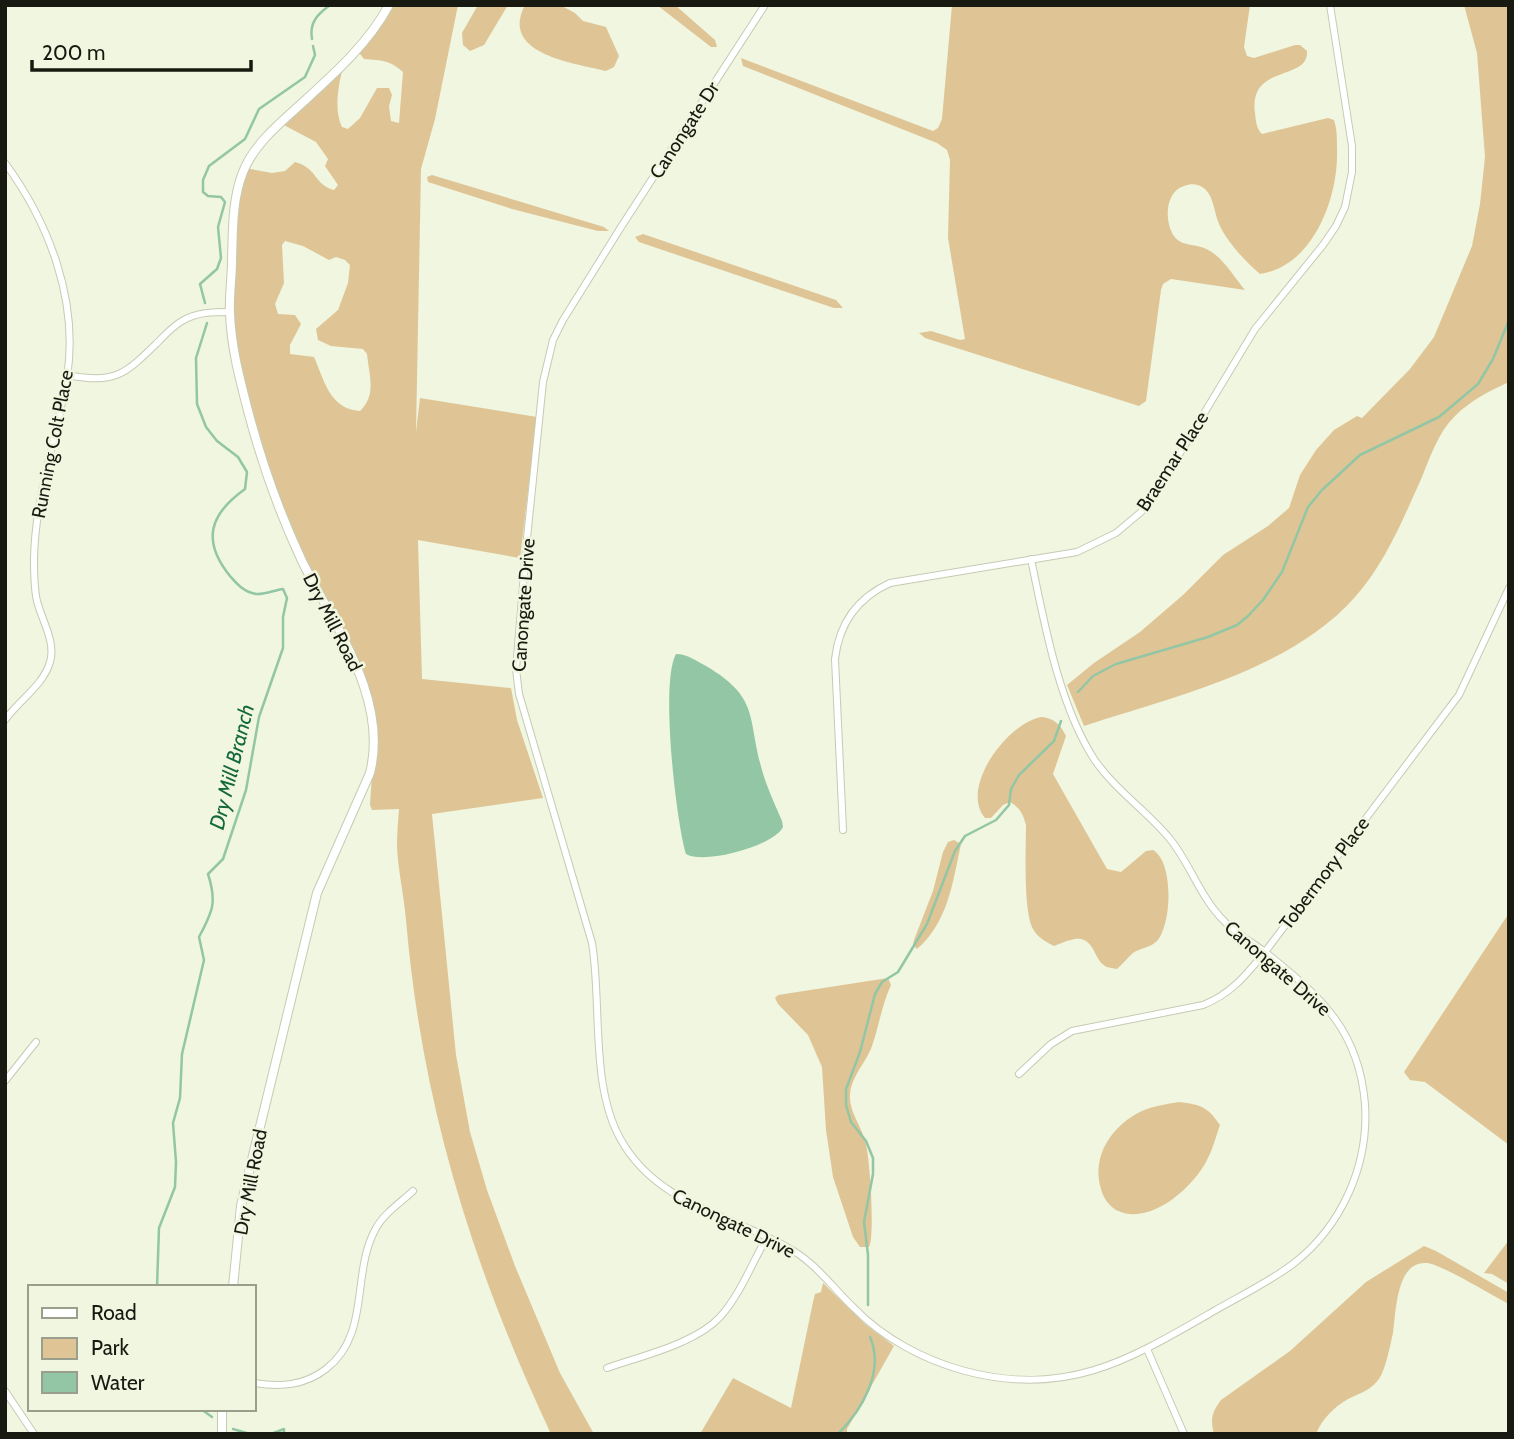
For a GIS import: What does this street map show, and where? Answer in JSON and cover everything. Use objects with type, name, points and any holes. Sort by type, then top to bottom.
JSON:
[{"type":"street","name":"Dry Mill Road","points":[[233,1285],[241,1206],[303,946],[321,884],[370,773],[374,731],[370,704],[357,668],[272,494],[235,359],[230,312],[236,191],[245,168],[259,146],[357,50],[376,27],[389,5]]},
{"type":"street","name":"Canongate Dr","points":[[603,256],[765,5]]},
{"type":"street","name":"Braemar Place","points":[[844,830],[835,659],[839,635],[851,612],[869,594],[901,579],[1063,555],[1094,545],[1116,533],[1141,512],[1160,486],[1255,329],[1336,226],[1348,197],[1353,159],[1329,5]]},
{"type":"street","name":"Running Colt Place","points":[[5,163],[38,215],[56,263],[69,330],[67,375],[35,536],[34,579],[37,599],[52,644],[51,659],[45,677],[5,720]]},
{"type":"street","name":"Canongate Drive","points":[[603,256],[563,320],[547,362],[516,670],[519,694],[592,943],[604,1091],[618,1134],[638,1165],[664,1189],[692,1205],[783,1244],[809,1261],[854,1309],[879,1330],[921,1355],[962,1370],[1004,1378],[1069,1376],[1108,1367],[1147,1349],[1274,1276],[1304,1254],[1324,1233],[1340,1210],[1356,1174],[1364,1140],[1365,1121],[1362,1083],[1353,1052],[1346,1035],[1327,1005],[1217,914],[1171,840],[1108,777],[1086,746],[1048,643],[1031,559]]},
{"type":"street","points":[[67,375],[92,380],[112,377],[131,368],[182,321],[200,314],[230,312]]},
{"type":"street","name":"Tobermory Place","points":[[1019,1074],[1051,1044],[1072,1031],[1212,1001],[1233,989],[1265,952],[1459,695],[1509,588]]},
{"type":"street","points":[[5,1081],[36,1042]]},
{"type":"street","points":[[256,1383],[275,1386],[299,1383],[321,1372],[339,1356],[347,1346],[356,1322],[374,1231],[381,1220],[412,1191]]},
{"type":"street","points":[[607,1368],[689,1338],[709,1327],[726,1310],[766,1237]]},
{"type":"street","points":[[1147,1349],[1184,1434]]},
{"type":"street","points":[[5,1391],[34,1434]]},
{"type":"street","points":[[222,1411],[222,1434]]},
{"type":"green space","points":[[389,5],[458,5],[435,119],[421,169],[416,432],[420,398],[537,417],[520,558],[418,540],[422,679],[511,688],[517,720],[543,798],[432,814],[456,1055],[470,1132],[487,1190],[515,1266],[560,1373],[594,1434],[551,1434],[497,1309],[475,1246],[438,1120],[424,1055],[398,855],[399,809],[372,810],[370,805],[373,759],[371,704],[304,564],[256,442],[230,312],[233,224],[245,168],[272,173],[285,171],[295,162],[308,168],[328,188],[334,190],[338,185],[325,166],[328,159],[316,142],[280,123],[345,61],[337,103],[342,127],[348,129],[360,118],[377,88],[389,88],[392,95],[389,106],[391,121],[399,123],[403,72],[389,63],[364,59],[357,50]],"holes":[[[285,241],[303,246],[329,260],[336,257],[350,265],[348,283],[338,310],[316,329],[318,340],[331,346],[363,349],[367,354],[370,391],[369,398],[360,411],[341,405],[334,399],[314,357],[290,354],[290,345],[301,324],[295,315],[278,314],[275,304],[284,283],[282,245]]]},
{"type":"green space","points":[[478,5],[508,5],[484,45],[470,51],[463,45],[462,33]]},
{"type":"green space","points":[[525,5],[560,5],[583,21],[606,27],[619,56],[614,67],[606,71],[559,60],[531,45],[522,35],[520,22]]},
{"type":"green space","points":[[657,5],[675,5],[715,40],[717,47],[711,47]]},
{"type":"green space","points":[[952,5],[1250,5],[1244,47],[1247,56],[1254,58],[1295,45],[1300,45],[1307,51],[1305,61],[1299,67],[1269,80],[1260,87],[1255,97],[1255,113],[1257,127],[1262,134],[1328,118],[1334,120],[1337,137],[1336,167],[1328,207],[1320,226],[1295,258],[1279,268],[1260,274],[1227,238],[1205,189],[1193,184],[1178,189],[1168,208],[1169,223],[1174,236],[1180,242],[1204,248],[1216,255],[1245,290],[1171,279],[1163,284],[1146,401],[1139,406],[925,338],[919,333],[931,331],[960,340],[965,339],[948,238],[950,160],[947,150],[937,143],[743,66],[741,58],[933,131],[938,128],[942,119]]},
{"type":"green space","points":[[1464,5],[1509,5],[1509,382],[1473,401],[1449,423],[1385,555],[1366,584],[1329,622],[1298,644],[1229,678],[1084,726],[1067,685],[1140,632],[1183,595],[1223,555],[1268,526],[1289,508],[1300,475],[1316,450],[1334,430],[1357,416],[1362,418],[1410,369],[1434,337],[1472,246],[1485,157],[1477,53]]},
{"type":"green space","points":[[432,175],[604,227],[609,231],[598,231],[512,209],[428,182],[427,177]]},
{"type":"green space","points":[[643,234],[836,300],[843,308],[834,308],[639,242],[635,237]]},
{"type":"green space","points":[[1041,717],[1056,722],[1066,736],[1053,774],[1107,869],[1121,872],[1146,851],[1153,850],[1165,867],[1168,908],[1162,933],[1157,941],[1133,953],[1117,969],[1101,963],[1089,943],[1084,940],[1071,940],[1054,946],[1037,934],[1033,929],[1028,908],[1026,825],[1022,814],[1010,802],[1003,805],[991,818],[985,818],[979,805],[978,790],[991,758],[1015,731]]},
{"type":"green space","points":[[954,840],[961,844],[948,901],[936,927],[917,949],[913,945],[914,940],[933,891],[943,852],[948,842]]},
{"type":"green space","points":[[1509,913],[1509,1145],[1425,1082],[1410,1080],[1404,1072]]},
{"type":"green space","points":[[888,978],[891,985],[872,1046],[853,1082],[850,1095],[851,1107],[867,1149],[870,1178],[871,1240],[869,1247],[860,1247],[853,1237],[833,1177],[826,1130],[822,1067],[808,1035],[775,998],[778,995]]},
{"type":"green space","points":[[1179,1102],[1203,1108],[1220,1125],[1207,1160],[1192,1182],[1169,1202],[1142,1213],[1129,1214],[1116,1210],[1105,1198],[1099,1177],[1099,1165],[1106,1143],[1131,1117],[1151,1108]]},
{"type":"green space","points":[[1509,1240],[1509,1284],[1492,1274],[1484,1273]]},
{"type":"green space","points":[[1424,1246],[1509,1293],[1509,1304],[1444,1269],[1427,1263],[1417,1264],[1403,1279],[1391,1344],[1379,1379],[1368,1389],[1333,1410],[1316,1434],[1214,1434],[1213,1416],[1221,1400],[1290,1351],[1366,1282]]},
{"type":"green space","points":[[823,1283],[865,1324],[894,1346],[847,1429],[847,1434],[700,1434],[733,1378],[791,1408],[815,1294],[821,1292]]},
{"type":"water","points":[[676,654],[692,658],[723,677],[735,688],[749,710],[762,770],[783,827],[767,841],[722,855],[695,857],[686,854],[674,784],[669,721],[671,669]]},
{"type":"waterway","name":"Dry Mill Branch","points":[[312,39],[315,19],[330,5]]},
{"type":"waterway","name":"Dry Mill Branch","points":[[205,303],[200,284],[217,269],[221,258],[218,227],[225,202],[221,197],[208,196],[203,192],[203,180],[209,166],[245,139],[259,109],[305,77],[315,55],[313,46]]},
{"type":"waterway","points":[[1078,692],[1093,676],[1116,664],[1208,637],[1237,625],[1248,616],[1282,572],[1308,507],[1322,490],[1360,455],[1439,417],[1478,384],[1493,359],[1509,320]]},
{"type":"waterway","name":"Dry Mill Branch","points":[[157,1285],[159,1228],[175,1187],[173,1123],[180,1098],[182,1054],[204,960],[199,937],[208,920],[213,899],[208,874],[223,859],[246,790],[259,717],[283,648],[283,617],[287,598],[283,589],[259,594],[245,590],[230,576],[215,551],[213,539],[217,518],[233,498],[245,489],[247,472],[238,457],[217,441],[206,427],[197,404],[196,358],[207,323]]},
{"type":"waterway","points":[[868,1305],[868,1255],[864,1222],[873,1174],[873,1158],[866,1141],[851,1122],[846,1105],[846,1089],[860,1052],[875,994],[882,982],[898,972],[927,924],[955,851],[965,836],[996,820],[1009,805],[1011,789],[1019,775],[1054,741],[1061,721]]},
{"type":"waterway","points":[[838,1434],[855,1414],[869,1389],[875,1363],[870,1337]]},
{"type":"waterway","name":"Dry Mill Branch","points":[[204,1411],[212,1417]]},
{"type":"waterway","name":"Dry Mill Branch","points":[[233,1429],[250,1434]]},
{"type":"waterway","name":"Dry Mill Branch","points":[[271,1434],[284,1429],[284,1434]]}]
